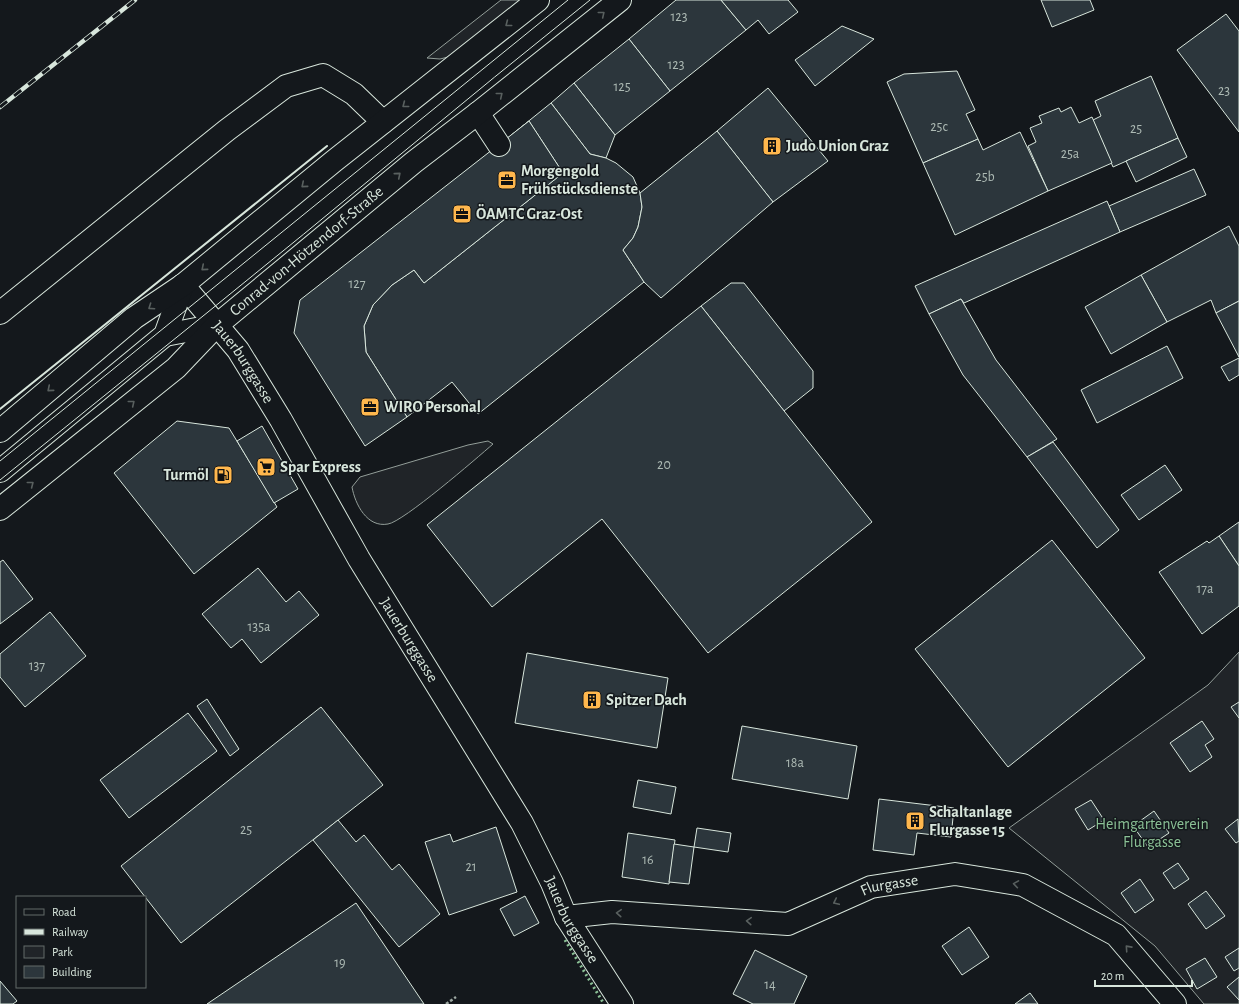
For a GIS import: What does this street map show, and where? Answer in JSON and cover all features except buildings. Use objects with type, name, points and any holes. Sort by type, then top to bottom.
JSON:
[{"type":"street","points":[[0,432],[134,318],[183,285],[334,160],[538,0]]},
{"type":"street","name":"Conrad-von-Hötzendorf-Straße","points":[[0,508],[176,368],[217,325],[414,162],[620,0]]},
{"type":"street","points":[[0,313],[227,130],[286,86],[323,75],[354,94],[383,122]]},
{"type":"street","points":[[478,113],[499,145]]},
{"type":"street","points":[[165,335],[183,285]]},
{"type":"street","name":"Jauerburggasse","points":[[183,285],[238,350],[257,381],[359,559],[522,823],[552,883],[566,917],[622,1004]]},
{"type":"street","points":[[0,471],[165,335],[217,325]]},
{"type":"street","name":"Flurgasse","points":[[566,917],[612,912],[788,924],[871,887],[955,874],[1023,886],[1116,935],[1175,1004]]},
{"type":"path","points":[[446,1004],[456,997]]},
{"type":"green space","points":[[501,0],[525,0],[452,56],[440,59],[427,58]]},
{"type":"green space","points":[[488,441],[493,444],[424,502],[396,521],[388,524],[381,524],[368,519],[356,501],[352,487],[360,477],[468,445]]},
{"type":"green space","name":"Heimgartenverein Flurgasse","points":[[1239,652],[1239,1004],[1204,1004],[1155,946],[1009,828],[1208,685]]},
{"type":"tram line","points":[[0,461],[568,0]]},
{"type":"tram line","points":[[0,480],[590,0]]},
{"type":"railway","points":[[0,107],[135,0]]},
{"type":"hedge","points":[[565,940],[604,1004]]},
{"type":"wall","points":[[0,409],[327,146]]},
{"type":"place","name":"Judo Union Graz","points":[[772,146]]},
{"type":"place","name":"Morgengold Frühstücksdienste","points":[[507,180]]},
{"type":"place","name":"ÖAMTC Graz-Ost","points":[[462,214]]},
{"type":"place","name":"WIRO Personal","points":[[370,407]]},
{"type":"place","name":"Spar Express","points":[[266,467]]},
{"type":"place","name":"Turmöl","points":[[223,475]]},
{"type":"place","name":"Spitzer Dach","points":[[592,700]]},
{"type":"place","name":"Schaltanlage Flurgasse 15","points":[[915,821]]}]
